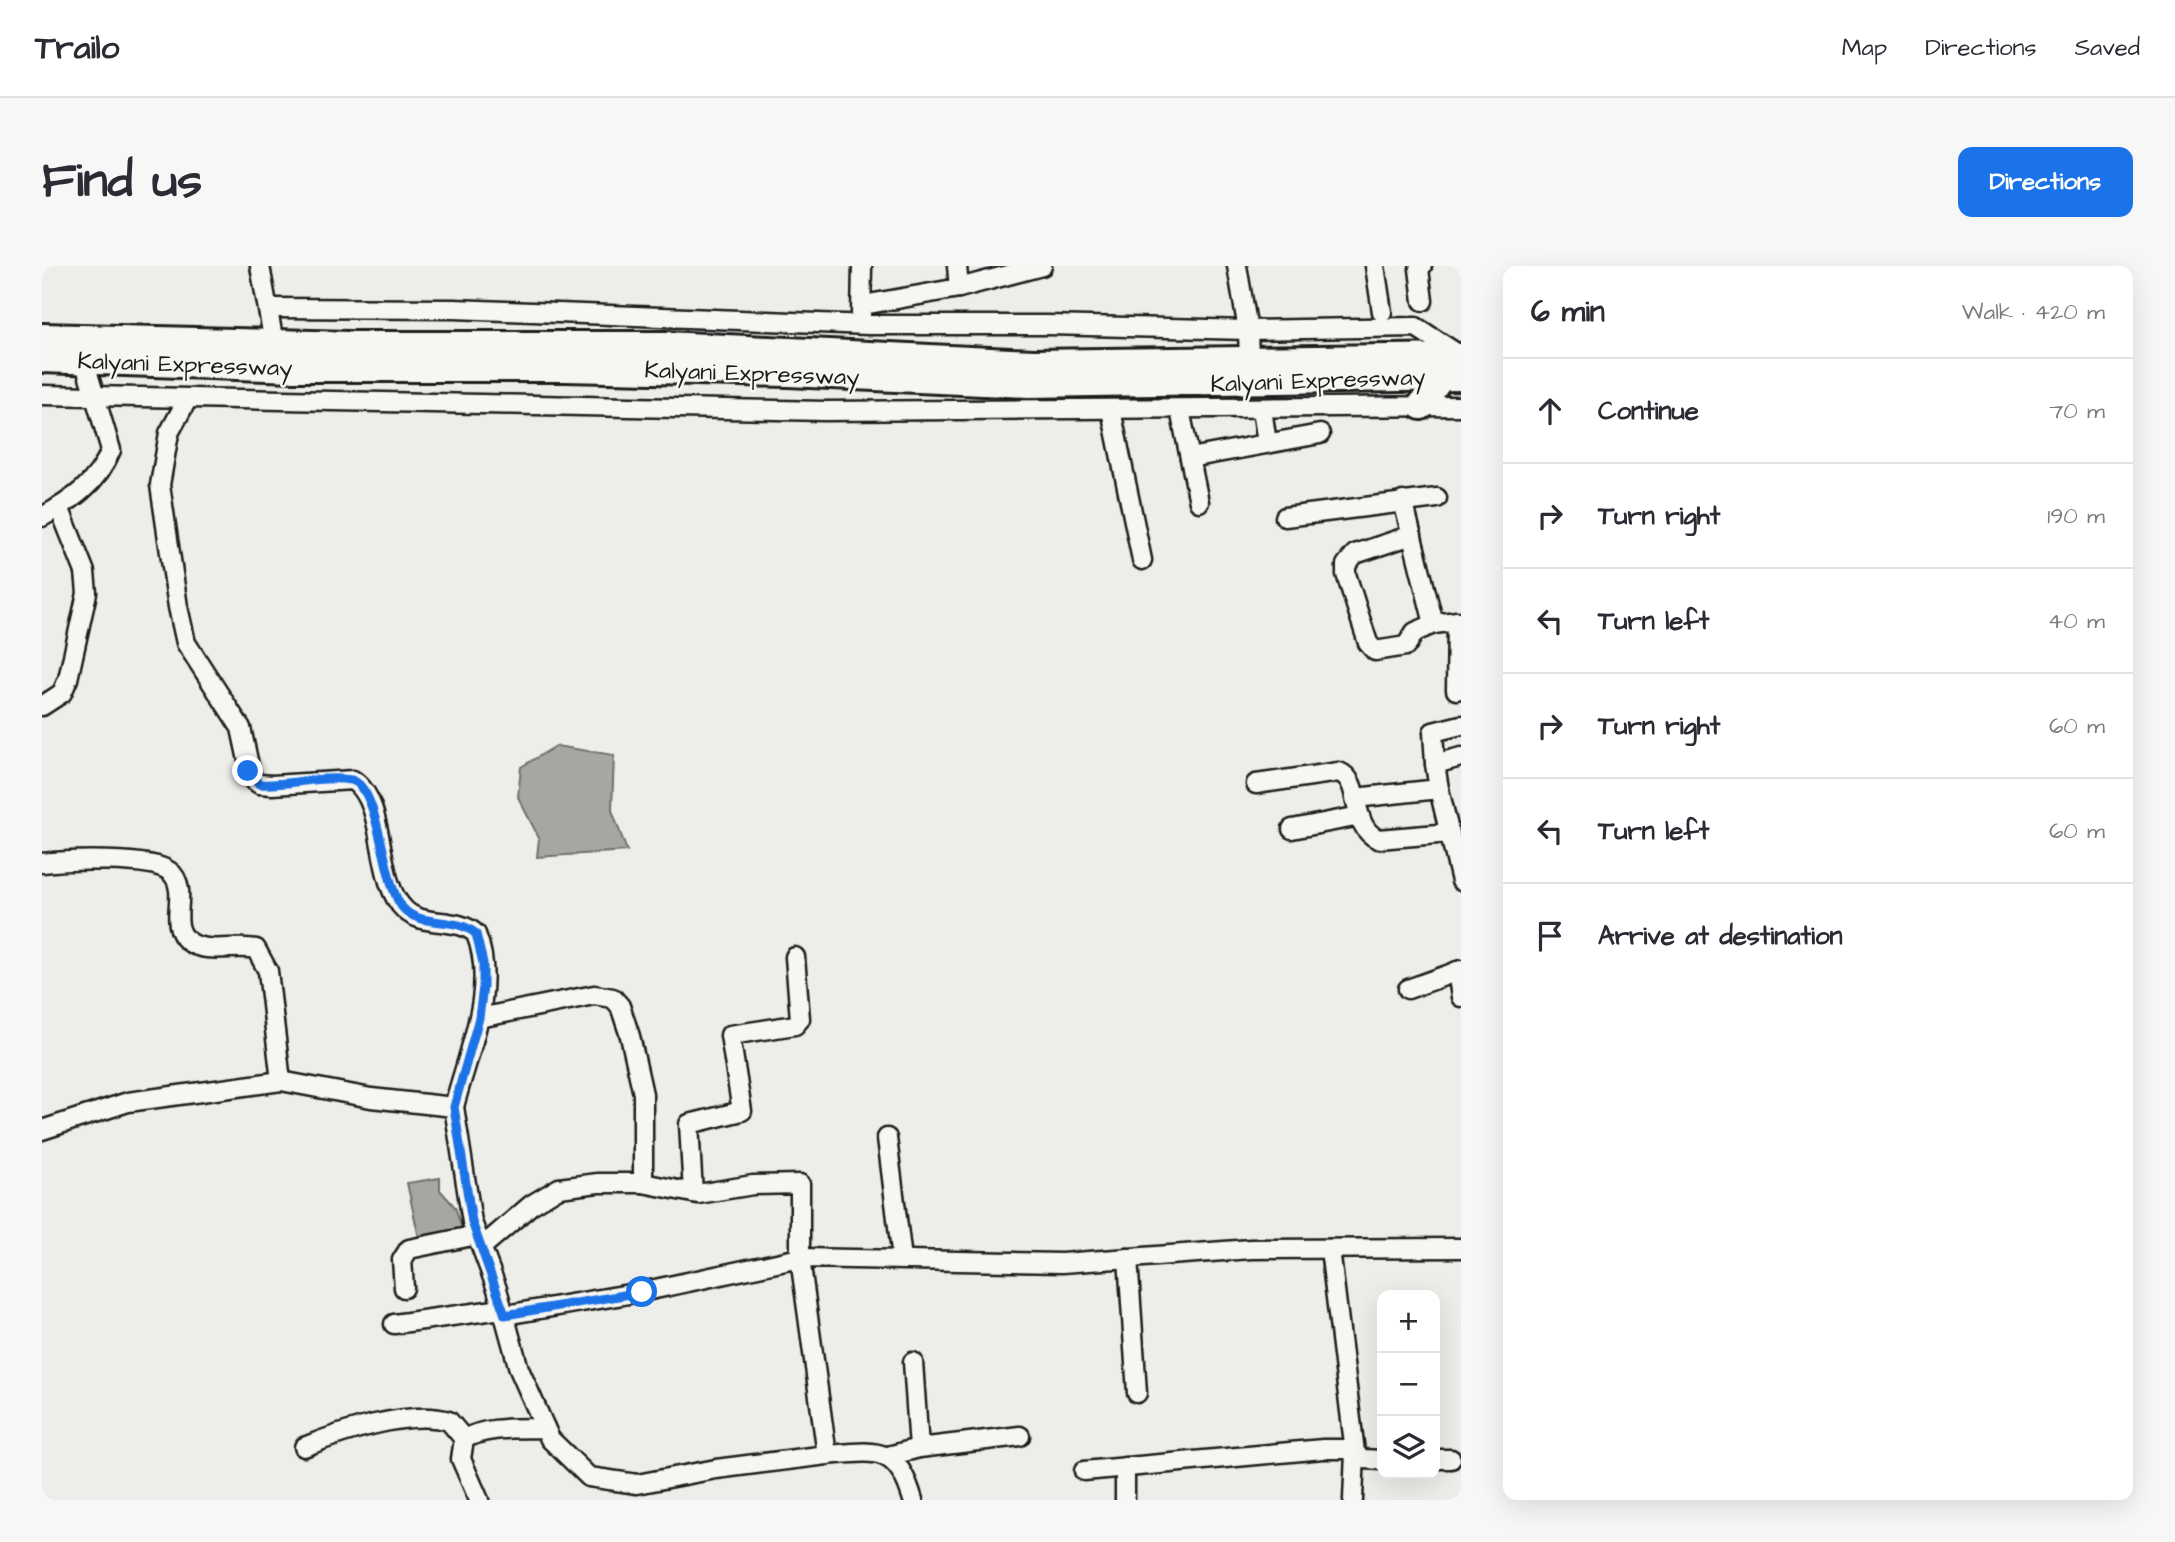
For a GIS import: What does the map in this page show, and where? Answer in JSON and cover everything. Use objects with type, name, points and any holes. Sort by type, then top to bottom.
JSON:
[{"type":"highway","name":"Kalyani Expressway","points":[[42,337],[274,343],[664,345],[1033,363],[1461,356]]},
{"type":"highway","name":"Kalyani Expressway","points":[[42,359],[294,368],[565,368],[788,373],[1029,384],[1171,384],[1451,377]]},
{"type":"highway","points":[[1420,407],[1451,377]]},
{"type":"street","points":[[260,266],[274,343]]},
{"type":"street","points":[[860,325],[863,305],[862,266]]},
{"type":"street","points":[[957,266],[960,288]]},
{"type":"street","points":[[863,305],[960,288],[1042,266]]},
{"type":"street","points":[[1237,266],[1248,330],[1249,360]]},
{"type":"street","points":[[1375,266],[1382,312]]},
{"type":"street","points":[[1422,266],[1419,269],[1423,301]]},
{"type":"street","points":[[269,308],[454,309],[860,325],[1048,325],[1248,330],[1416,327],[1461,356]]},
{"type":"street","points":[[42,517],[78,497],[106,462],[111,450],[97,396],[84,360]]},
{"type":"street","points":[[42,395],[825,411],[1461,406]]},
{"type":"street","points":[[187,400],[169,433],[160,485],[186,643],[241,728],[252,779],[259,784],[272,785],[353,780],[363,786],[369,797],[386,867],[404,909],[416,918],[451,923],[476,934],[483,963],[479,1018],[454,1107],[472,1222],[505,1315],[519,1369],[550,1439],[589,1477],[637,1484],[716,1469],[874,1451],[888,1456],[906,1476],[913,1500]]},
{"type":"street","points":[[1262,409],[1267,443]]},
{"type":"street","points":[[1111,410],[1142,560]]},
{"type":"street","points":[[1180,410],[1199,502]]},
{"type":"street","points":[[1189,457],[1320,433]]},
{"type":"street","points":[[1284,516],[1437,498]]},
{"type":"street","points":[[1403,501],[1434,624]]},
{"type":"street","points":[[42,706],[62,693],[68,679],[87,593],[85,572],[59,508]]},
{"type":"street","points":[[1412,535],[1356,554],[1346,565],[1346,574],[1368,643],[1375,651],[1406,646],[1415,632],[1434,624],[1459,621],[1456,690],[1461,689]]},
{"type":"street","points":[[1461,725],[1433,732],[1439,789],[1461,881]]},
{"type":"street","points":[[1435,764],[1461,757]]},
{"type":"street","points":[[1256,784],[1339,772],[1346,775],[1364,829],[1378,839],[1450,833]]},
{"type":"street","points":[[1355,798],[1439,789]]},
{"type":"street","points":[[1292,829],[1360,816]]},
{"type":"street","points":[[42,863],[83,859],[157,865],[175,876],[179,888],[178,920],[187,940],[197,946],[256,949],[268,971],[281,1081]]},
{"type":"street","points":[[693,1193],[689,1124],[742,1111],[730,1035],[795,1025],[800,1019],[796,957]]},
{"type":"street","points":[[1408,989],[1459,971],[1461,997]]},
{"type":"street","points":[[479,1018],[594,995],[613,998],[620,1006],[630,1036],[643,1094],[643,1183]]},
{"type":"street","points":[[42,1130],[128,1102],[281,1081],[371,1098],[454,1107]]},
{"type":"street","points":[[887,1138],[902,1259]]},
{"type":"street","points":[[404,1289],[402,1260],[410,1248],[480,1241],[559,1188],[598,1183],[643,1183],[693,1193],[753,1185],[800,1184],[800,1258],[827,1455]]},
{"type":"street","points":[[505,1315],[642,1292],[800,1258],[1062,1263],[1251,1249],[1461,1248]]},
{"type":"street","points":[[1330,1249],[1355,1452],[1353,1500]]},
{"type":"street","points":[[1128,1258],[1137,1393]]},
{"type":"street","points":[[394,1324],[502,1309],[505,1315]]},
{"type":"street","points":[[913,1362],[919,1448]]},
{"type":"street","points":[[304,1447],[388,1422],[423,1419],[449,1421],[464,1439],[461,1459],[479,1500]]},
{"type":"street","points":[[464,1439],[475,1433],[492,1430],[545,1428]]},
{"type":"street","points":[[888,1456],[919,1448],[1020,1436]]},
{"type":"street","points":[[1084,1471],[1164,1462],[1200,1463],[1323,1449],[1355,1452],[1363,1459],[1377,1460]]},
{"type":"street","points":[[1125,1467],[1125,1500]]},
{"type":"shaded area","points":[[556,746],[614,755],[612,810],[627,851],[537,857],[539,838],[518,797],[521,767]]},
{"type":"shaded area","points":[[440,1178],[440,1190],[455,1207],[462,1229],[419,1238],[407,1183]]},
{"type":"route","points":[[248,771],[252,779],[259,784],[353,780],[363,786],[369,797],[386,867],[404,909],[416,918],[451,923],[471,929],[476,934],[483,963],[483,987],[479,1018],[454,1107],[472,1222],[505,1315],[642,1292]]}]
